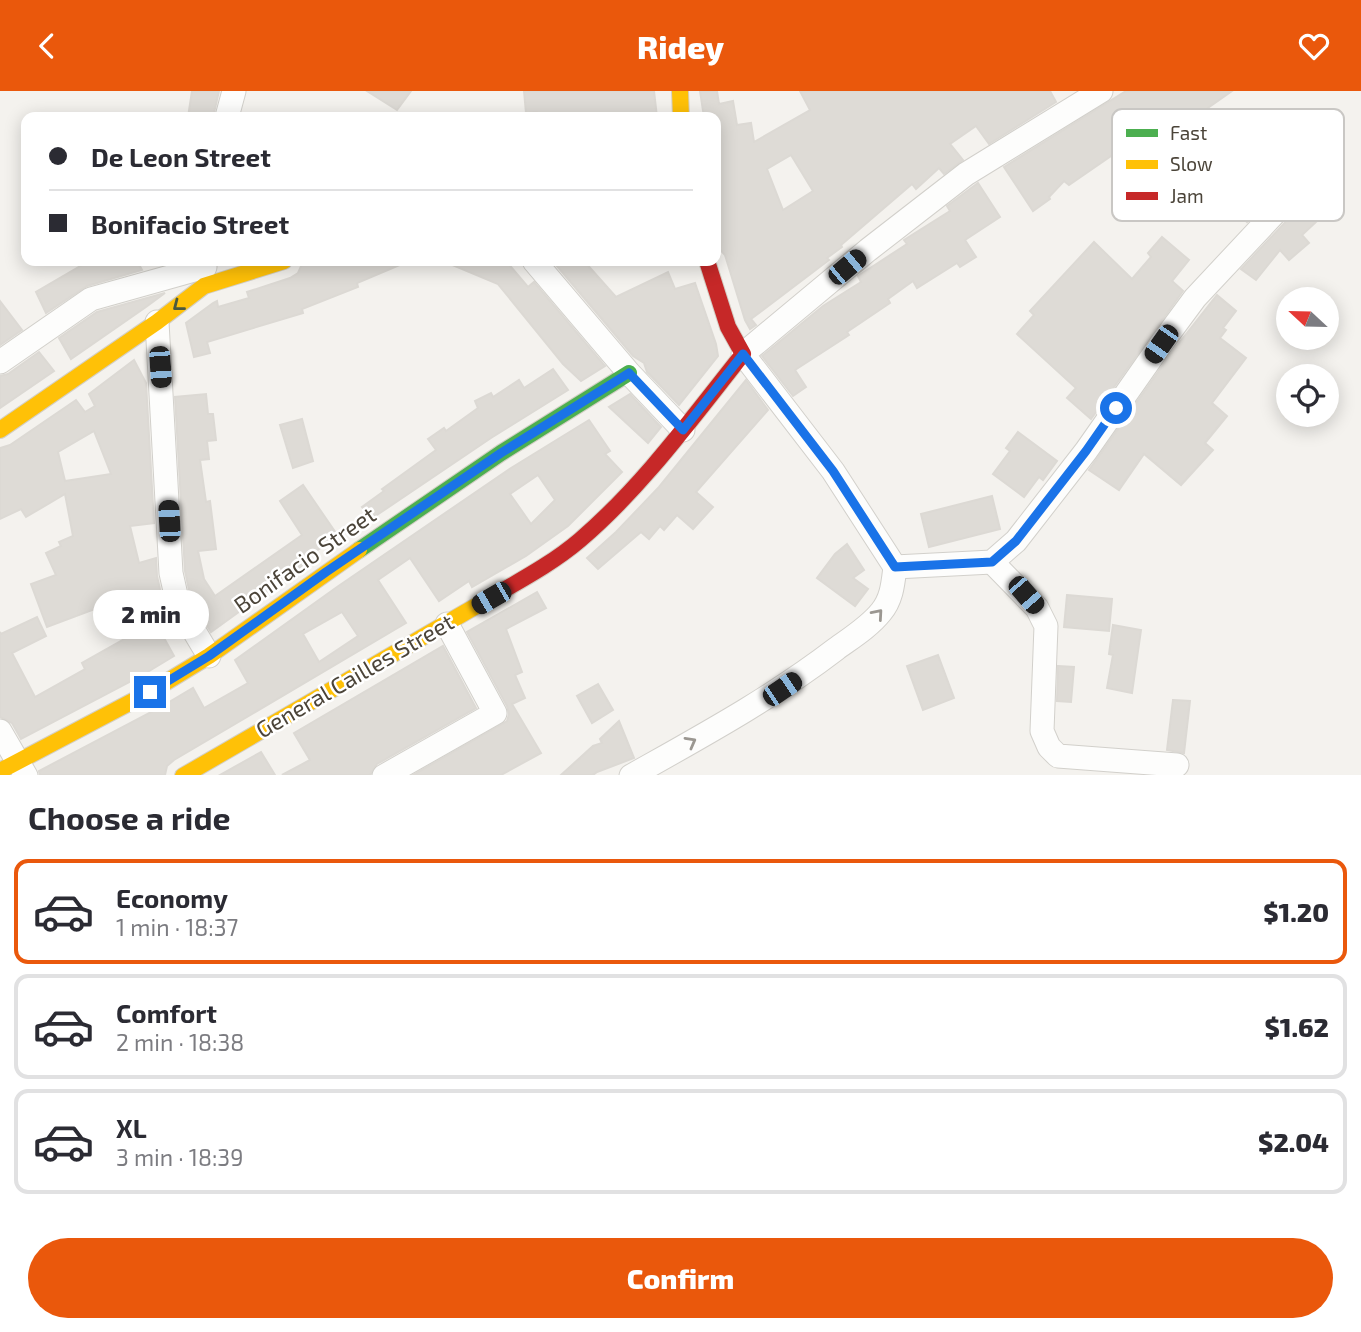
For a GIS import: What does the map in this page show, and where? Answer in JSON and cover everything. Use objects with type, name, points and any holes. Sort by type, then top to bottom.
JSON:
[{"type":"street","points":[[228,112],[234,91]]},
{"type":"street","points":[[680,91],[681,112]]},
{"type":"street","name":"General Cailles Street","points":[[183,775],[220,766],[536,571],[578,541],[616,506],[683,430],[743,354],[868,250],[966,174],[1101,91]]},
{"type":"street","points":[[895,567],[992,562],[1016,541],[1086,451],[1195,299],[1267,221]]},
{"type":"street","points":[[0,362],[91,299],[205,271],[244,266]]},
{"type":"street","points":[[538,266],[629,373],[683,430]]},
{"type":"street","points":[[631,775],[762,702],[802,675],[873,621],[887,603],[892,591],[895,567],[833,471],[743,354],[728,327],[709,266]]},
{"type":"street","points":[[0,430],[157,322],[205,271]]},
{"type":"street","points":[[157,322],[171,573],[178,604],[209,656]]},
{"type":"street","name":"Bonifacio Street","points":[[15,769],[209,656],[326,572],[490,461],[629,373]]},
{"type":"street","points":[[992,562],[1037,608],[1046,626],[1042,731],[1049,747],[1058,756],[1092,767],[1177,765]]},
{"type":"street","points":[[384,775],[495,713],[447,624]]},
{"type":"street","points":[[0,731],[15,769]]},
{"type":"building","points":[[192,91],[219,91],[214,112],[189,112]]},
{"type":"building","points":[[367,91],[411,91],[397,110]]},
{"type":"building","points":[[524,91],[654,91],[656,112],[537,112],[526,112]]},
{"type":"building","points":[[700,91],[717,91],[719,104],[733,101],[737,125],[751,123],[754,142],[810,110],[800,91],[1050,91],[1056,102],[989,144],[976,126],[950,144],[963,160],[944,174],[939,168],[916,189],[912,184],[841,245],[842,247],[827,258],[829,260],[751,319],[756,325],[750,329],[725,255],[721,251],[721,112],[703,112]],"holes":[[[791,155],[813,191],[783,210],[767,169]]]},
{"type":"building","points":[[1126,91],[1232,91],[1206,109],[1112,109],[1112,155],[1069,185],[1064,181],[1050,199],[1033,211],[1004,167]]},
{"type":"building","points":[[978,183],[1000,217],[965,240],[976,257],[960,267],[957,263],[917,288],[913,281],[888,299],[890,303],[847,332],[849,335],[795,370],[806,387],[793,396],[762,356],[823,306],[861,282],[858,276],[907,244],[904,240],[950,211],[947,206]]},
{"type":"building","points":[[1286,221],[1316,222],[1302,235],[1309,243],[1289,260],[1280,250],[1256,280],[1241,269]]},
{"type":"building","points":[[1162,237],[1189,260],[1172,281],[1183,291],[1091,419],[1067,398],[1076,388],[1017,334],[1034,315],[1030,311],[1094,242],[1132,279],[1151,257],[1148,253]]},
{"type":"building","points":[[80,266],[140,266],[142,270],[87,286],[46,313],[36,292]]},
{"type":"building","points":[[301,266],[397,266],[357,283],[358,287],[302,309],[303,313],[207,342],[210,353],[194,357],[186,323],[217,301],[218,307],[249,298],[247,292],[298,273]]},
{"type":"building","points":[[455,266],[510,266],[528,287],[534,282],[605,366],[581,381],[563,364],[498,284]]},
{"type":"building","points":[[557,266],[588,266],[616,297],[668,272],[675,289],[695,283],[718,356],[679,405],[647,372],[644,363],[633,356]]},
{"type":"building","points":[[165,293],[71,359],[59,338],[97,312]]},
{"type":"building","points":[[1217,295],[1236,311],[1223,328],[1226,330],[1220,338],[1246,358],[1212,403],[1227,416],[1205,443],[1213,450],[1181,485],[1144,454],[1119,490],[1089,470],[1172,352]]},
{"type":"building","points":[[0,301],[22,330],[0,345]]},
{"type":"building","points":[[39,352],[54,371],[0,408],[0,376],[8,374]]},
{"type":"building","points":[[134,360],[146,383],[154,523],[130,526],[139,563],[156,558],[157,576],[169,617],[154,620],[174,656],[21,739],[12,723],[0,717],[0,632],[1,634],[37,617],[46,636],[12,653],[35,697],[85,669],[82,663],[126,638],[108,604],[47,627],[31,584],[56,575],[46,553],[61,546],[59,542],[73,536],[65,494],[26,517],[21,509],[0,519],[0,448],[10,445],[76,400],[85,412],[95,406],[89,394]],"holes":[[[94,431],[111,474],[65,481],[58,452]]]},
{"type":"building","points":[[553,369],[568,390],[371,519],[362,507],[436,450],[428,439],[444,428],[446,431],[478,408],[475,401],[491,393],[493,397],[519,380],[524,388]]},
{"type":"building","points":[[746,380],[768,410],[696,492],[713,507],[693,529],[677,515],[664,530],[660,526],[649,539],[641,532],[598,569],[587,558],[659,487]]},
{"type":"building","points":[[206,394],[208,414],[213,414],[216,440],[207,441],[209,459],[200,460],[206,502],[210,501],[216,549],[198,551],[204,579],[215,596],[302,535],[280,501],[303,485],[338,536],[303,560],[305,564],[211,632],[191,599],[185,571],[175,397]]},
{"type":"building","points":[[630,394],[661,427],[648,443],[609,407]]},
{"type":"building","points":[[302,419],[313,461],[293,468],[280,425]]},
{"type":"building","points":[[589,420],[610,451],[605,454],[622,472],[568,526],[526,556],[472,587],[469,581],[439,601],[410,558],[378,580],[406,623],[174,760],[167,766],[165,775],[40,775],[39,771],[193,688],[204,708],[248,683],[235,660],[511,468]],"holes":[[[538,475],[555,500],[531,524],[510,494]],[[342,612],[358,636],[319,662],[303,634]]]},
{"type":"building","points":[[1018,432],[1057,461],[1043,480],[1039,477],[1024,497],[993,474],[1010,451],[1006,448]]},
{"type":"building","points":[[992,496],[1000,529],[929,547],[921,514]]},
{"type":"building","points":[[847,544],[864,570],[853,578],[868,589],[855,606],[817,578],[835,554]]},
{"type":"building","points":[[537,592],[546,608],[506,629],[522,672],[515,675],[525,698],[512,704],[541,753],[501,775],[413,775],[507,721],[507,706],[467,632]]},
{"type":"building","points":[[1067,595],[1112,599],[1109,631],[1064,627]]},
{"type":"building","points":[[1113,625],[1141,630],[1132,693],[1107,688],[1113,655],[1109,654]]},
{"type":"building","points":[[443,646],[476,708],[377,764],[370,775],[282,775],[310,760],[294,733]]},
{"type":"building","points":[[938,655],[954,698],[923,710],[907,666]]},
{"type":"building","points":[[1058,666],[1074,667],[1071,702],[1057,701]]},
{"type":"building","points":[[598,684],[613,710],[592,723],[577,696]]},
{"type":"building","points":[[1173,700],[1190,701],[1184,753],[1167,750]]},
{"type":"building","points":[[619,721],[634,758],[593,775],[561,775],[593,746],[602,743],[600,739]]},
{"type":"building","points":[[261,752],[275,775],[220,775]]},
{"type":"traffic: fast","points":[[359,550],[501,453],[629,373]]},
{"type":"traffic: slow","points":[[680,91],[681,112]]},
{"type":"traffic: slow","points":[[0,430],[157,322],[204,286],[268,266]]},
{"type":"traffic: slow","points":[[0,771],[150,692],[209,656],[359,550]]},
{"type":"traffic: slow","points":[[185,775],[490,598]]},
{"type":"traffic: jam","points":[[490,598],[559,556],[603,519],[666,451],[743,354],[728,327],[709,266]]},
{"type":"route","points":[[150,692],[209,656],[326,572],[501,453],[629,373],[683,430],[743,354],[833,471],[895,567],[992,562],[1016,541],[1116,408]]}]
